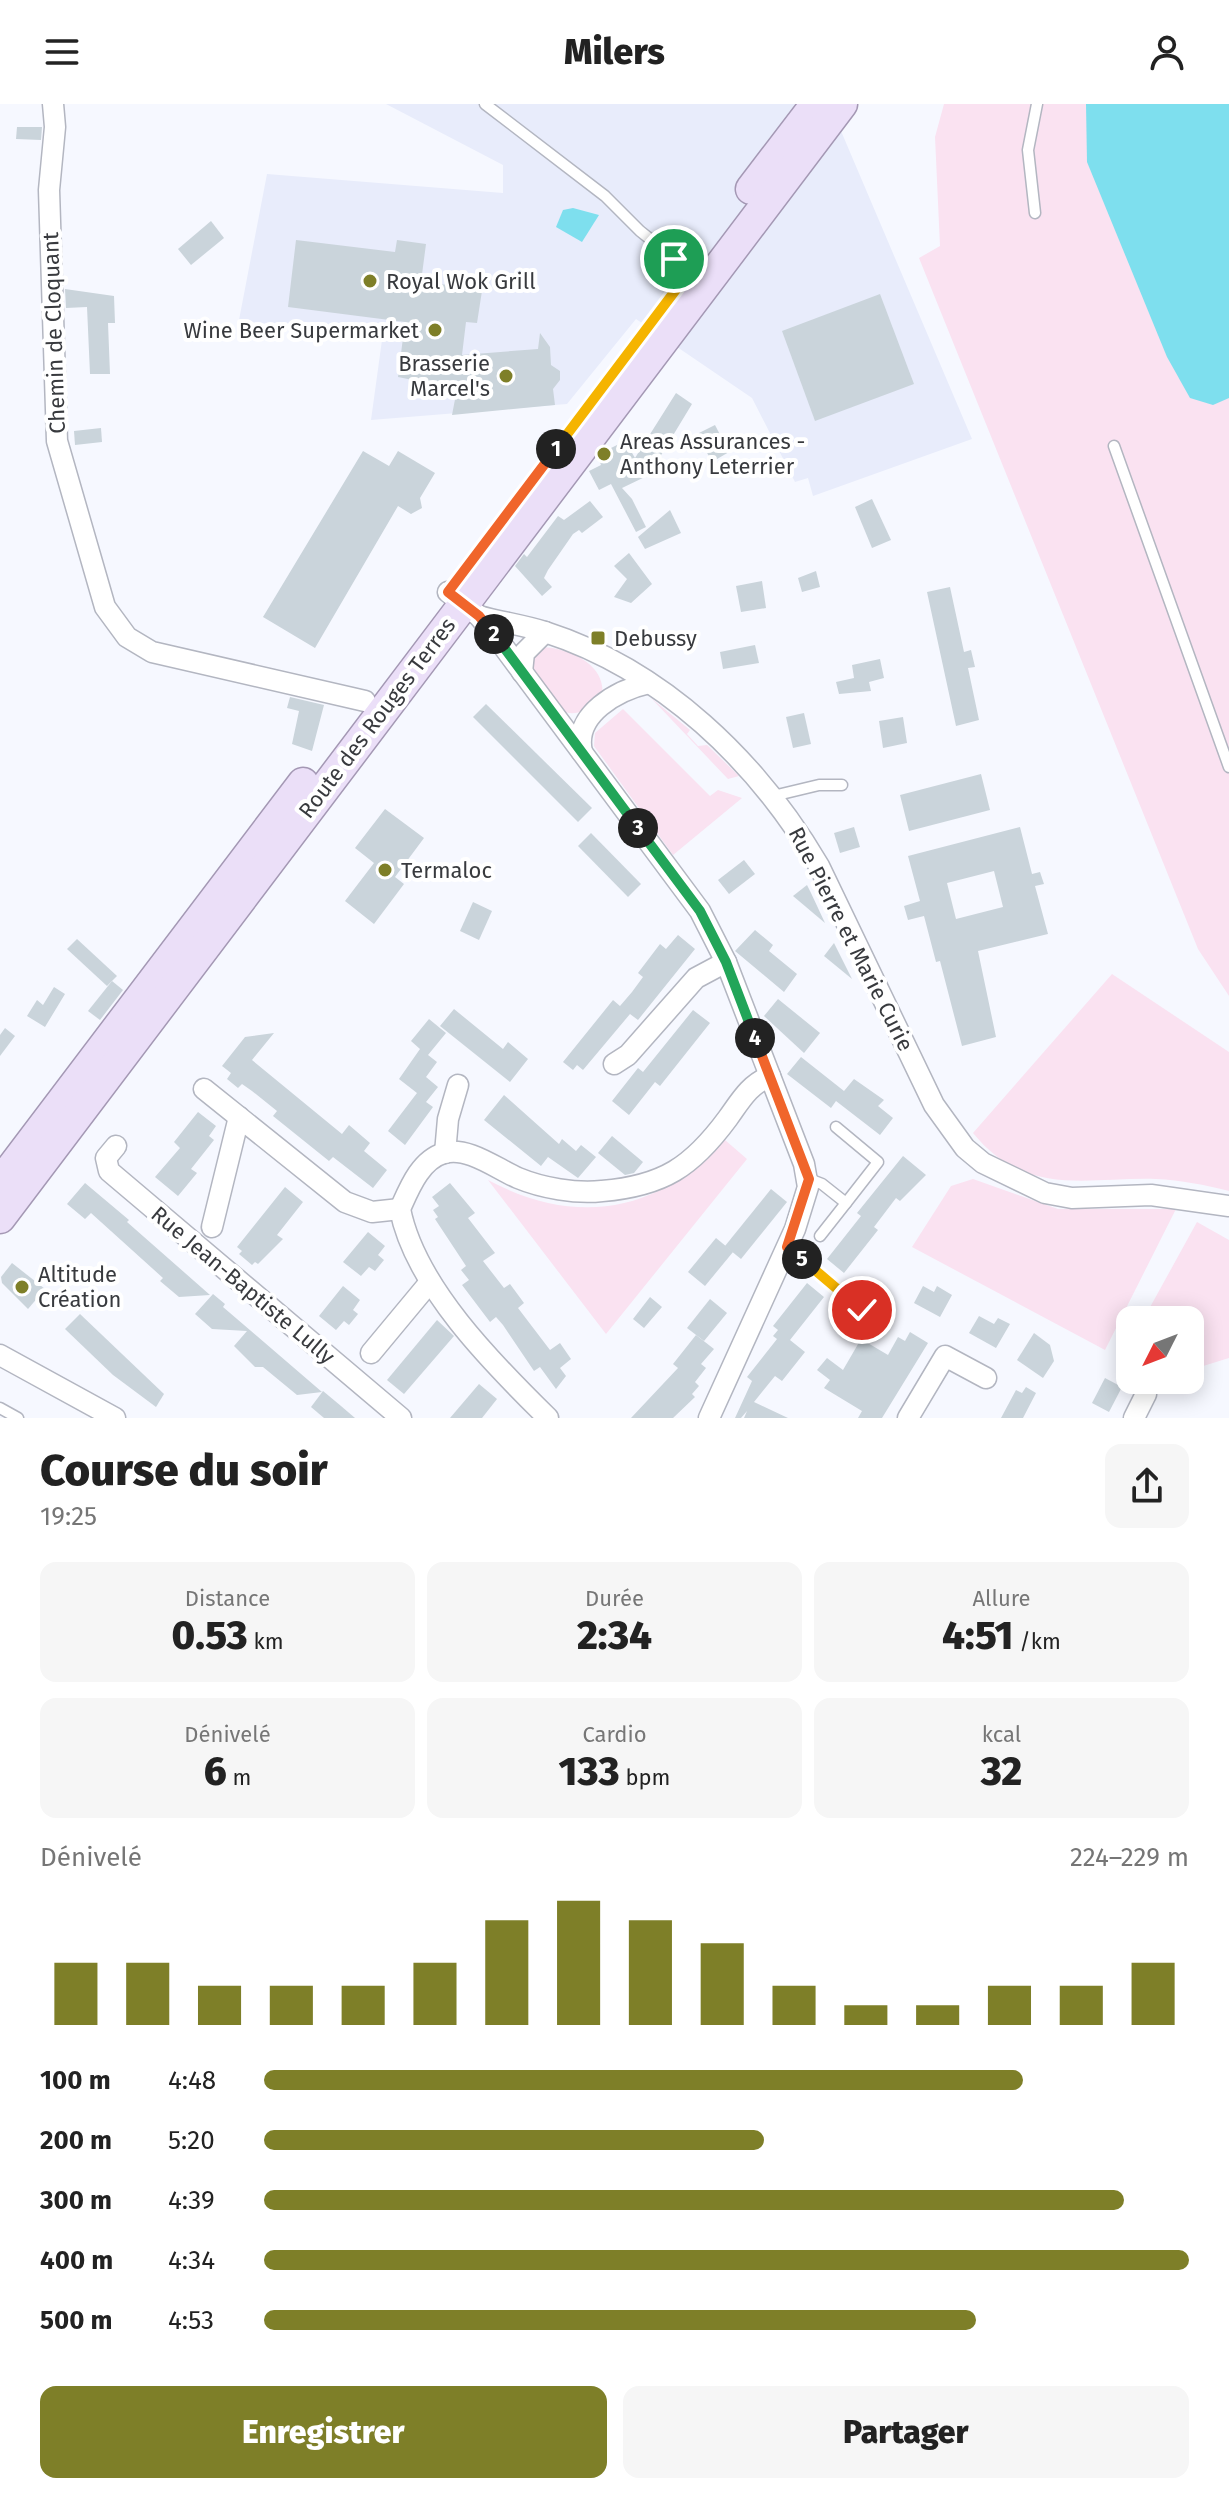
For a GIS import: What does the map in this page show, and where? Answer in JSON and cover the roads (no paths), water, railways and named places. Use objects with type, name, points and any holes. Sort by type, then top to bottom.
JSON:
[{"type":"main road","name":"Route des Rouges Terres","points":[[0,1183],[365,701],[464,604],[690,271],[816,104]]},
{"type":"main road","name":"Route des Rouges Terres","points":[[0,1218],[842,104]]},
{"type":"street","name":"Chemin de Cloquant","points":[[53,104],[55,127],[49,190],[57,441],[105,607],[127,637],[152,652],[365,701]]},
{"type":"street","name":"Rue Pierre et Marie Curie","points":[[464,604],[589,651],[649,683],[727,744],[773,796],[819,866],[934,1105],[965,1148],[1002,1175],[1045,1193],[1072,1198],[1151,1195],[1229,1206]]},
{"type":"street","points":[[464,604],[522,672],[700,911],[726,962],[809,1179],[787,1247],[709,1418]]},
{"type":"street","points":[[522,672],[524,653],[545,632]]},
{"type":"street","points":[[589,651],[604,672],[610,696]]},
{"type":"street","points":[[582,752],[579,740],[582,729],[610,696],[649,683]]},
{"type":"street","points":[[555,715],[577,720],[593,715]]},
{"type":"street","points":[[614,1064],[628,1055],[696,978],[726,962]]},
{"type":"street","points":[[540,1416],[430,1282],[404,1232],[400,1209],[422,1168],[445,1153],[460,1152],[538,1184],[596,1192],[626,1189],[675,1173],[694,1160],[753,1084],[770,1076]]},
{"type":"street","points":[[445,1153],[448,1119],[458,1085]]},
{"type":"street","points":[[204,1089],[356,1208],[372,1212],[400,1209]]},
{"type":"street","points":[[212,1227],[239,1117]]},
{"type":"street","name":"Rue Jean-Baptiste Lully","points":[[116,1146],[106,1158],[109,1171],[401,1418]]},
{"type":"street","points":[[371,1353],[430,1282]]},
{"type":"street","points":[[0,1355],[115,1418]]},
{"type":"street","points":[[908,1418],[945,1356],[986,1378]]},
{"type":"street","points":[[1134,1418],[1146,1394]]},
{"type":"lane","points":[[485,104],[605,196],[640,231],[690,271]]},
{"type":"lane","points":[[1035,213],[1028,150],[1037,104]]},
{"type":"lane","points":[[1114,446],[1229,767]]},
{"type":"lane","points":[[773,796],[819,785],[842,785]]},
{"type":"lane","points":[[820,1236],[878,1162],[836,1127]]},
{"type":"lane","points":[[809,1179],[822,1184],[846,1203]]},
{"type":"lane","points":[[787,1247],[862,1310]]},
{"type":"lane","points":[[0,1408],[18,1418]]},
{"type":"water","points":[[1086,104],[1229,104],[1229,398],[1213,405],[1190,398],[1167,357],[1087,162]]},
{"type":"water","points":[[573,208],[599,215],[582,242],[556,227],[563,210]]},
{"type":"place","name":"Royal Wok Grill","points":[[370,281]]},
{"type":"place","name":"Wine Beer Supermarket","points":[[435,330]]},
{"type":"place","name":"Brasserie Marcel's","points":[[506,376]]},
{"type":"place","name":"Areas Assurances - Anthony Leterrier","points":[[604,454]]},
{"type":"place","name":"Debussy","points":[[598,638]]},
{"type":"place","name":"Termaloc","points":[[385,870]]},
{"type":"place","name":"Altitude Création","points":[[22,1287]]}]
